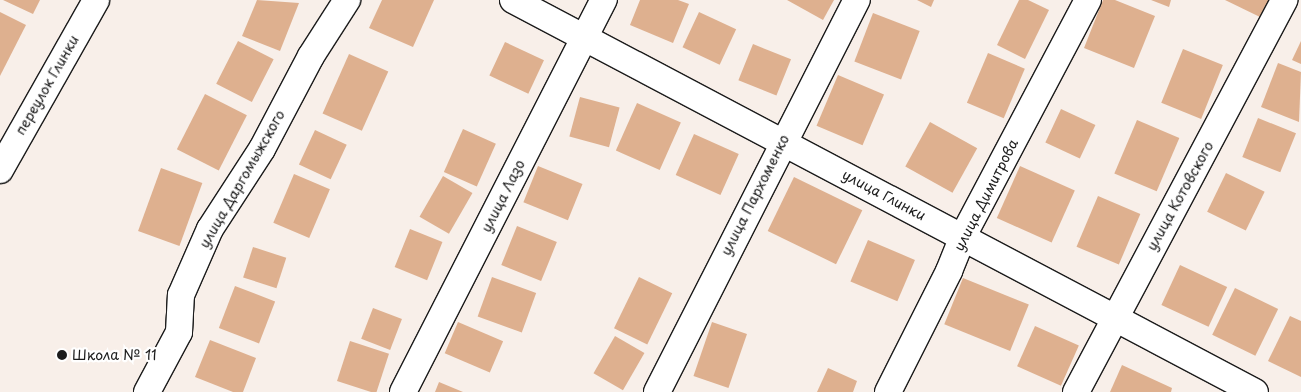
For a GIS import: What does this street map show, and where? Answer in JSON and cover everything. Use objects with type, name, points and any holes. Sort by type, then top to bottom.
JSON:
[{"type":"street","name":"переулок Глинки","points":[[0,170],[96,0]]},
{"type":"street","name":"улица Даргомыжского","points":[[147,392],[180,332],[180,295],[210,229],[262,148],[311,56],[347,0]]},
{"type":"street","name":"улица Глинки","points":[[513,0],[1255,392]]},
{"type":"street","name":"улица Лазо","points":[[403,392],[604,0]]},
{"type":"street","name":"улица Пархоменко","points":[[656,392],[856,0]]},
{"type":"street","name":"улица Димитрова","points":[[888,392],[949,271],[962,236],[1088,0]]},
{"type":"street","name":"улица Котовского","points":[[1076,392],[1113,317],[1182,195],[1284,0]]},
{"type":"building","points":[[3,0],[40,0],[33,14]]},
{"type":"building","points":[[257,0],[299,3],[280,51],[242,36]]},
{"type":"building","points":[[382,0],[434,0],[413,47],[369,28]]},
{"type":"building","points":[[640,0],[678,0],[689,4],[673,43],[630,25]]},
{"type":"building","points":[[787,0],[834,0],[823,20]]},
{"type":"building","points":[[917,0],[934,0],[931,7]]},
{"type":"building","points":[[1019,0],[1028,0],[1049,10],[1025,59],[997,45]]},
{"type":"building","points":[[1103,0],[1115,0],[1155,16],[1134,68],[1084,48]]},
{"type":"building","points":[[1151,0],[1171,0],[1169,7]]},
{"type":"building","points":[[1225,0],[1269,0],[1260,17]]},
{"type":"building","points":[[0,12],[26,25],[0,76]]},
{"type":"building","points":[[699,12],[736,29],[720,65],[683,47]]},
{"type":"building","points":[[873,13],[920,31],[901,79],[854,62]]},
{"type":"building","points":[[238,41],[274,59],[252,102],[216,84]]},
{"type":"building","points":[[1301,41],[1301,64],[1292,60]]},
{"type":"building","points":[[505,42],[544,60],[528,94],[489,76]]},
{"type":"building","points":[[753,44],[791,59],[776,96],[738,80]]},
{"type":"building","points":[[1183,49],[1223,65],[1201,119],[1161,103]]},
{"type":"building","points":[[988,53],[1025,69],[1004,118],[967,103]]},
{"type":"building","points":[[349,54],[388,71],[362,131],[323,113]]},
{"type":"building","points":[[1278,63],[1301,72],[1299,122],[1261,107]]},
{"type":"building","points":[[838,75],[884,95],[863,145],[817,126]]},
{"type":"building","points":[[205,94],[247,115],[219,171],[177,149]]},
{"type":"building","points":[[580,97],[620,108],[609,147],[569,137]]},
{"type":"building","points":[[637,103],[681,123],[660,170],[616,151]]},
{"type":"building","points":[[1061,109],[1095,125],[1080,159],[1045,143]]},
{"type":"building","points":[[1258,118],[1296,133],[1280,172],[1242,157]]},
{"type":"building","points":[[1137,120],[1179,138],[1157,191],[1114,173]]},
{"type":"building","points":[[930,122],[977,148],[953,193],[905,167]]},
{"type":"building","points":[[463,129],[496,144],[477,187],[444,172]]},
{"type":"building","points":[[315,130],[347,145],[331,179],[299,164]]},
{"type":"building","points":[[694,134],[739,154],[720,195],[676,175]]},
{"type":"building","points":[[538,166],[583,184],[568,220],[523,202]]},
{"type":"building","points":[[1020,166],[1075,190],[1052,242],[997,218]]},
{"type":"building","points":[[161,168],[202,183],[179,246],[138,231]]},
{"type":"building","points":[[1226,173],[1265,192],[1246,230],[1207,212]]},
{"type":"building","points":[[294,174],[330,189],[309,238],[273,223]]},
{"type":"building","points":[[443,176],[472,193],[449,234],[420,217]]},
{"type":"building","points":[[794,177],[862,210],[836,264],[768,231]]},
{"type":"building","points":[[1098,196],[1140,214],[1119,265],[1077,247]]},
{"type":"building","points":[[517,226],[557,242],[541,281],[501,265]]},
{"type":"building","points":[[410,229],[442,242],[427,280],[395,267]]},
{"type":"building","points":[[868,240],[915,260],[897,301],[850,281]]},
{"type":"building","points":[[253,247],[286,258],[276,288],[243,277]]},
{"type":"building","points":[[1180,265],[1227,287],[1209,327],[1161,305]]},
{"type":"building","points":[[492,277],[536,293],[522,333],[478,316]]},
{"type":"building","points":[[639,277],[672,293],[647,344],[614,328]]},
{"type":"building","points":[[963,278],[1029,305],[1010,351],[944,324]]},
{"type":"building","points":[[235,286],[275,301],[259,343],[219,328]]},
{"type":"building","points":[[1235,288],[1278,309],[1255,356],[1212,335]]},
{"type":"building","points":[[373,308],[402,319],[390,350],[361,339]]},
{"type":"building","points":[[1290,316],[1301,321],[1301,377],[1268,361]]},
{"type":"building","points":[[458,322],[503,341],[490,372],[445,353]]},
{"type":"building","points":[[712,322],[747,334],[728,388],[693,376]]},
{"type":"building","points":[[1035,326],[1079,346],[1061,386],[1017,366]]},
{"type":"building","points":[[615,336],[644,353],[623,390],[594,373]]},
{"type":"building","points":[[210,340],[256,358],[243,392],[233,392],[195,377]]},
{"type":"building","points":[[350,341],[389,354],[377,392],[337,381]]},
{"type":"building","points":[[1122,365],[1172,388],[1171,392],[1110,392]]},
{"type":"building","points":[[828,368],[857,381],[853,392],[817,392]]},
{"type":"building","points":[[439,382],[463,392],[435,392]]},
{"type":"place","name":"Школа № 11","points":[[62,355]]}]
